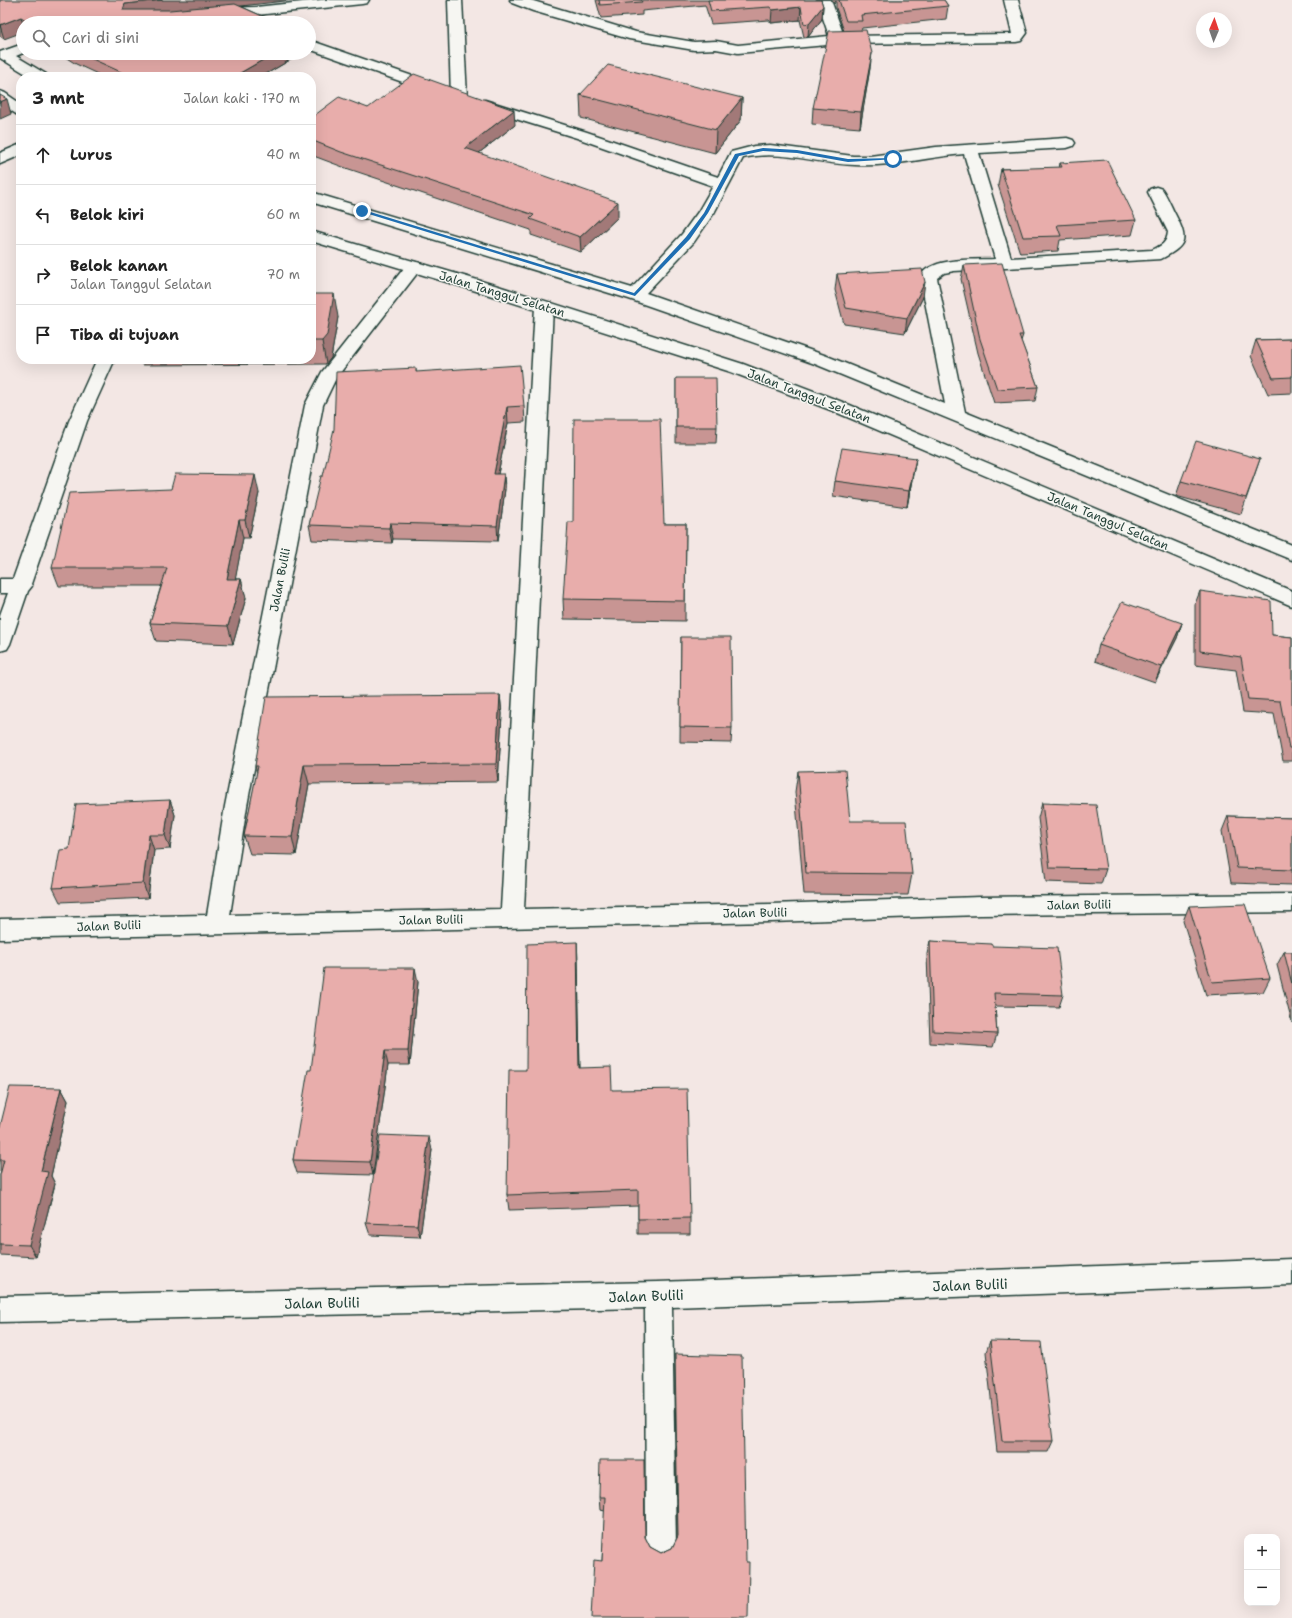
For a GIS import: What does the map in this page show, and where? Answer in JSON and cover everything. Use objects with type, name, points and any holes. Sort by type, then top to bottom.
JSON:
[{"type":"street","points":[[205,14],[256,11],[362,0]]},
{"type":"street","points":[[455,0],[459,97]]},
{"type":"street","points":[[517,0],[538,8],[634,36],[694,46],[716,45],[738,49],[838,40],[1016,38],[1020,33],[1011,0]]},
{"type":"street","points":[[824,0],[838,40]]},
{"type":"street","points":[[256,11],[263,16]]},
{"type":"street","points":[[316,46],[459,97],[582,135],[722,184]]},
{"type":"street","points":[[2,53],[16,50]]},
{"type":"street","points":[[2,53],[33,72]]},
{"type":"street","points":[[0,96],[16,107]]},
{"type":"street","points":[[635,295],[688,238],[706,213],[737,155],[763,149],[797,151],[848,161],[869,161],[970,149],[1067,143]]},
{"type":"street","points":[[970,149],[1004,262]]},
{"type":"street","points":[[0,159],[16,151]]},
{"type":"street","points":[[958,416],[928,276],[939,269],[954,266],[1004,262],[1142,256],[1155,254],[1163,251],[1175,243],[1176,232],[1156,192]]},
{"type":"street","points":[[316,199],[635,295],[821,360],[1292,553]]},
{"type":"street","name":"Jalan Tanggul Selatan","points":[[316,238],[737,368],[840,407],[1292,599]]},
{"type":"street","name":"Jalan Bulili","points":[[217,923],[236,806],[314,405],[328,376],[414,267]]},
{"type":"street","points":[[512,919],[544,307]]},
{"type":"street","points":[[0,644],[22,586],[78,421],[104,364]]},
{"type":"street","points":[[0,586],[22,586]]},
{"type":"street","name":"Jalan Bulili","points":[[0,929],[217,923],[512,919],[980,906],[1292,903]]},
{"type":"street","name":"Jalan Bulili","points":[[0,1309],[658,1295],[1292,1272]]},
{"type":"street","points":[[658,1295],[661,1549]]},
{"type":"building","points":[[0,0],[162,0],[125,4],[123,10],[170,10],[235,4],[262,16],[16,16],[16,19],[0,25]]},
{"type":"building","points":[[599,0],[641,0],[642,2],[600,5]]},
{"type":"building","points":[[708,0],[821,0],[823,6],[809,23],[804,24],[801,7],[772,10],[770,7],[711,11]]},
{"type":"building","points":[[839,0],[944,0],[948,6],[861,15],[862,21],[846,21]]},
{"type":"building","points":[[866,30],[872,53],[861,112],[813,108],[829,31]]},
{"type":"building","points":[[94,60],[263,60],[242,72],[121,72]]},
{"type":"building","points":[[608,65],[742,98],[716,130],[580,95]]},
{"type":"building","points":[[414,74],[514,110],[465,148],[618,202],[580,237],[530,219],[534,215],[341,152],[316,142],[316,114],[339,97],[368,108]]},
{"type":"building","points":[[0,95],[7,99],[0,102]]},
{"type":"building","points":[[1107,160],[1136,220],[1057,225],[1061,236],[1023,237],[1001,169],[1062,167],[1060,163]]},
{"type":"building","points":[[1002,263],[1023,335],[1019,335],[1038,387],[997,389],[980,339],[964,265]]},
{"type":"building","points":[[922,269],[925,282],[907,318],[846,308],[837,274]]},
{"type":"building","points":[[316,294],[334,294],[327,335],[322,341],[316,341]]},
{"type":"building","points":[[1292,339],[1292,377],[1273,378],[1256,340]]},
{"type":"building","points":[[520,365],[524,406],[507,407],[494,474],[504,474],[497,526],[390,523],[389,528],[309,525],[334,429],[336,372],[416,368],[416,372]]},
{"type":"building","points":[[676,378],[716,378],[717,427],[676,427]]},
{"type":"building","points":[[574,419],[660,419],[664,524],[686,524],[685,601],[563,599],[568,522],[573,522]]},
{"type":"building","points":[[1196,441],[1260,459],[1246,498],[1181,481]]},
{"type":"building","points":[[842,448],[916,458],[909,491],[835,481]]},
{"type":"building","points":[[175,474],[255,475],[245,520],[239,520],[227,579],[241,579],[228,626],[150,623],[167,568],[52,568],[69,493],[171,489]]},
{"type":"building","points":[[1200,591],[1271,601],[1272,635],[1292,637],[1292,748],[1289,748],[1280,701],[1248,699],[1241,657],[1200,651]]},
{"type":"building","points":[[1122,602],[1182,623],[1161,667],[1099,645]]},
{"type":"building","points":[[681,637],[731,637],[732,728],[680,727]]},
{"type":"building","points":[[500,695],[496,764],[304,765],[292,837],[244,836],[258,766],[255,766],[266,697]]},
{"type":"building","points":[[845,770],[850,821],[906,821],[912,874],[806,873],[798,771]]},
{"type":"building","points":[[170,800],[165,835],[149,835],[143,883],[53,888],[60,850],[69,849],[76,804]]},
{"type":"building","points":[[1042,803],[1096,805],[1106,869],[1050,868]]},
{"type":"building","points":[[1228,816],[1292,818],[1292,870],[1237,868]]},
{"type":"building","points":[[1245,904],[1270,978],[1212,982],[1189,906]]},
{"type":"building","points":[[930,941],[992,944],[992,946],[1057,948],[1063,995],[994,993],[997,1034],[933,1031]]},
{"type":"building","points":[[577,942],[579,1068],[611,1067],[612,1090],[687,1089],[690,1218],[638,1219],[638,1190],[507,1195],[509,1070],[526,1070],[527,944]]},
{"type":"building","points":[[1284,952],[1292,952],[1292,984]]},
{"type":"building","points":[[324,968],[415,968],[408,1051],[385,1051],[370,1162],[293,1160],[308,1070],[311,1070]]},
{"type":"building","points":[[10,1087],[61,1088],[41,1171],[48,1172],[29,1245],[0,1244],[0,1175],[4,1160],[0,1160],[0,1127]]},
{"type":"building","points":[[380,1135],[429,1137],[417,1225],[366,1223]]},
{"type":"building","points":[[990,1341],[1041,1342],[1053,1441],[1002,1441]]},
{"type":"building","points":[[675,1354],[742,1356],[746,1562],[749,1562],[748,1618],[591,1618],[594,1560],[602,1561],[605,1497],[599,1497],[600,1460],[644,1460],[645,1537],[650,1547],[661,1553],[672,1548],[678,1536]]},
{"type":"route","points":[[362,211],[635,295],[688,238],[706,213],[737,155],[763,149],[797,151],[848,161],[893,159]]}]
